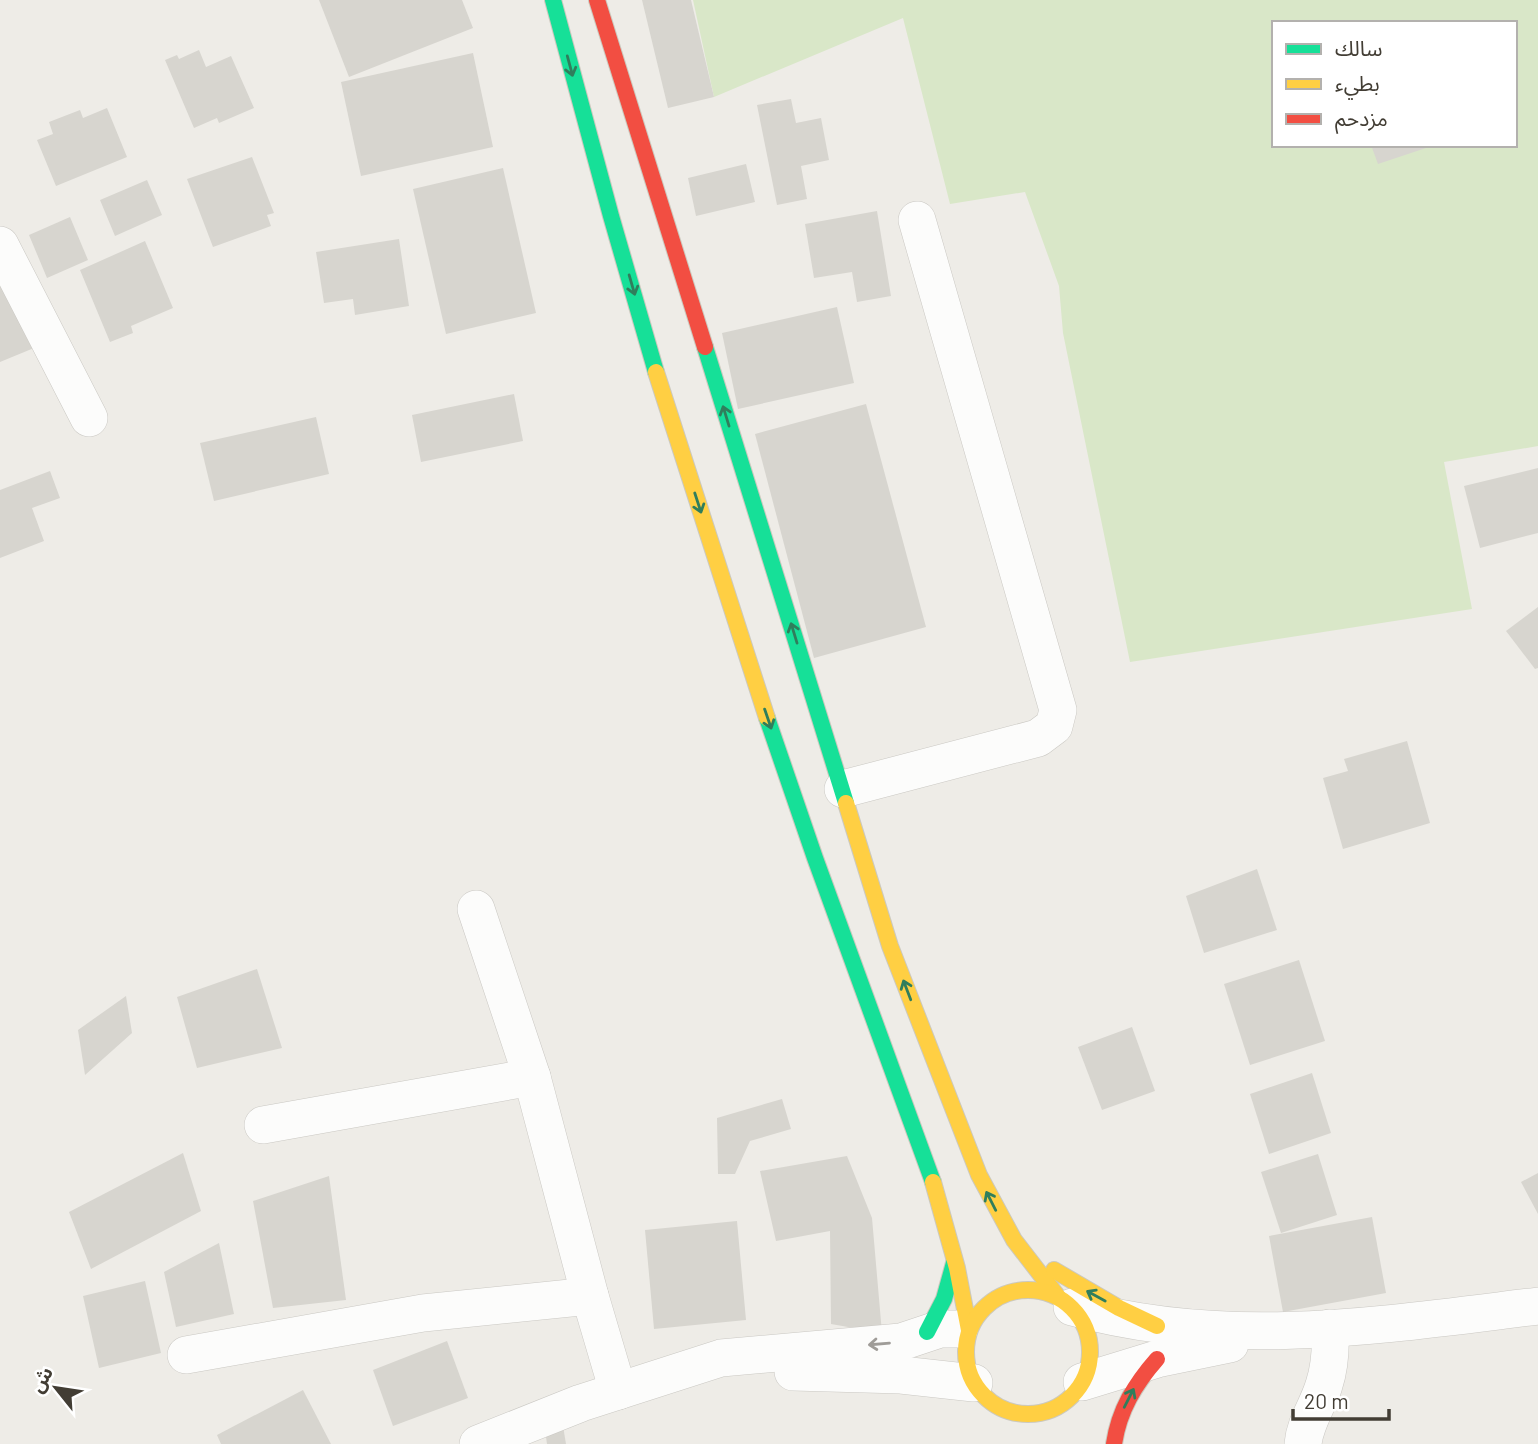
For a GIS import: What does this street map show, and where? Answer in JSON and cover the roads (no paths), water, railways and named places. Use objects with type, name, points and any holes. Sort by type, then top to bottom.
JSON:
[{"type":"street","points":[[553,0],[672,423],[741,641],[815,857],[937,1190],[955,1254],[970,1330]]},
{"type":"street","points":[[597,0],[890,946],[979,1175],[1014,1240],[1082,1320],[1088,1335],[1090,1359],[1082,1390]]},
{"type":"street","points":[[843,789],[1038,738],[1054,726],[1058,710],[917,220]]},
{"type":"street","points":[[0,245],[89,418]]},
{"type":"street","points":[[476,909],[532,1077],[618,1391]]},
{"type":"street","points":[[263,1125],[532,1077]]},
{"type":"street","points":[[1014,1240],[1157,1342]]},
{"type":"street","points":[[927,1332],[946,1295],[955,1254]]},
{"type":"street","points":[[1157,1342],[1115,1319],[1065,1302],[1042,1290],[1024,1289],[991,1301],[978,1314],[970,1330],[966,1348],[967,1366],[974,1383],[985,1397],[999,1407],[1015,1413],[1033,1414],[1050,1410],[1066,1401],[1157,1342],[1453,1318],[1538,1306]]},
{"type":"street","points":[[186,1355],[423,1313],[590,1296]]},
{"type":"street","points":[[478,1444],[542,1417],[720,1358],[901,1342],[940,1329],[970,1330]]},
{"type":"street","points":[[1303,1444],[1308,1419],[1325,1384],[1329,1363],[1313,1330]]},
{"type":"street","points":[[1114,1444],[1125,1404],[1144,1372],[1157,1342]]},
{"type":"street","points":[[683,1372],[901,1375],[974,1383]]},
{"type":"street","points":[[1015,1413],[1029,1434]]}]
